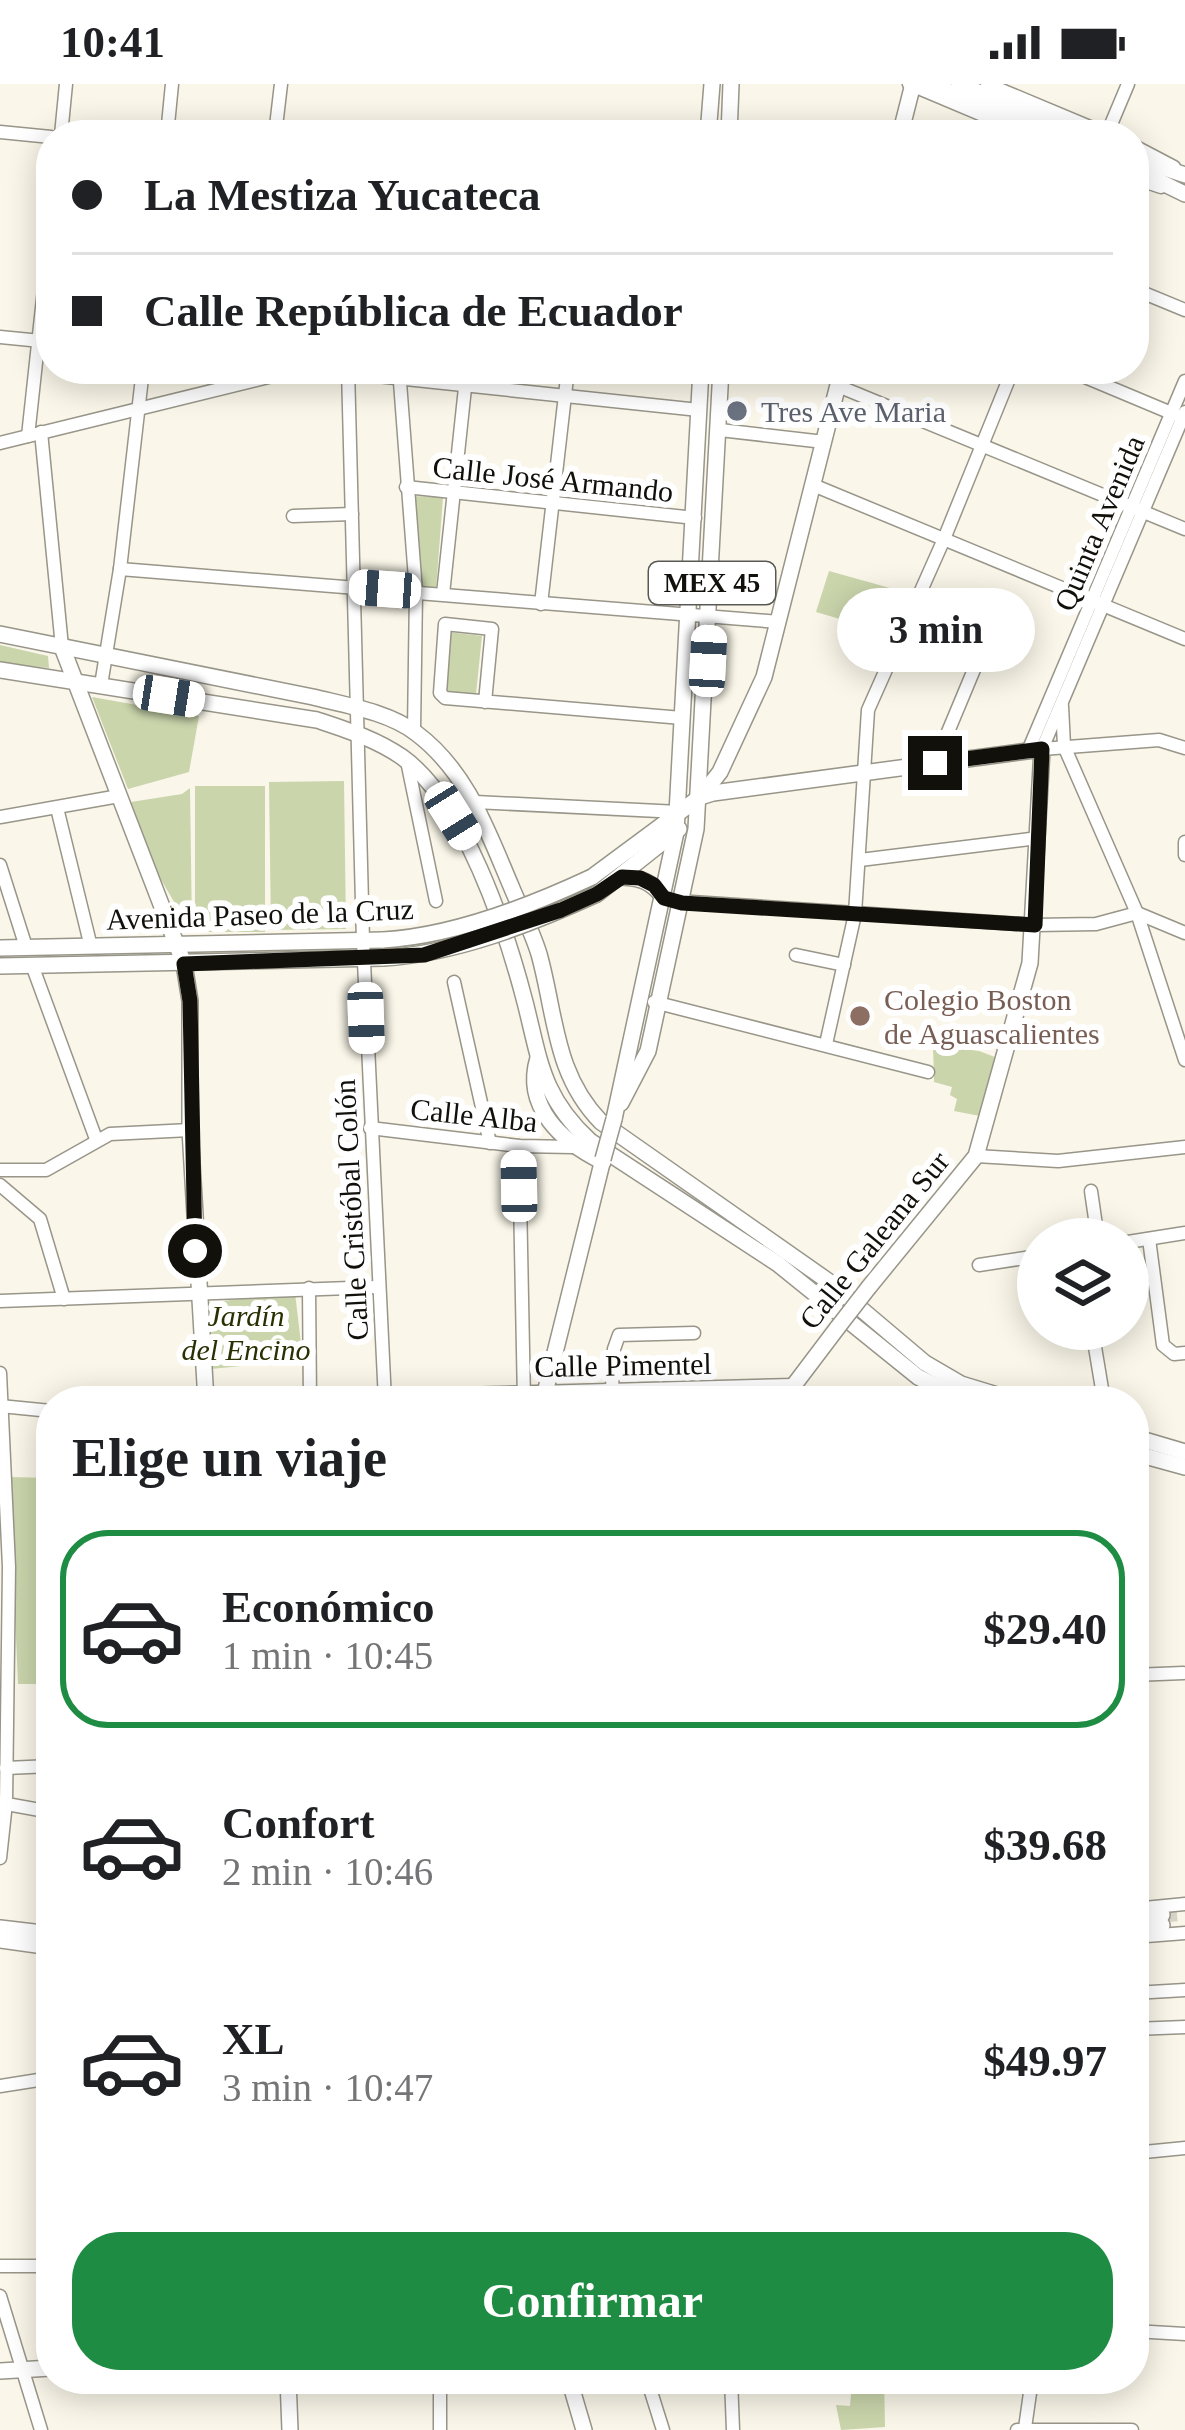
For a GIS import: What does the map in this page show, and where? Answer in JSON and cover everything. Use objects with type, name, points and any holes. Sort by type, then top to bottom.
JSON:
[{"type":"main road","points":[[709,120],[712,84]]},
{"type":"main road","points":[[730,120],[731,84]]},
{"type":"main road","points":[[931,84],[1017,120]]},
{"type":"main road","points":[[959,84],[1044,120]]},
{"type":"main road","points":[[904,120],[912,85]]},
{"type":"main road","points":[[1149,174],[1184,184]]},
{"type":"main road","name":"MEX 45","points":[[546,1386],[615,1115],[676,832],[700,384]]},
{"type":"main road","name":"MEX 45","points":[[615,1115],[647,1051],[682,903],[699,805],[721,384]]},
{"type":"main road","points":[[699,805],[741,731],[764,677],[838,384]]},
{"type":"main road","points":[[0,634],[357,708],[414,730],[450,765],[476,802],[538,952],[558,1050],[585,1106],[601,1122],[828,1281],[925,1363],[968,1386]]},
{"type":"main road","points":[[62,647],[184,964],[190,1001],[190,1130],[205,1386]]},
{"type":"main road","points":[[0,670],[317,720],[358,733],[407,760],[436,790],[470,842],[522,988],[550,1095],[568,1121],[590,1141],[778,1264],[918,1377],[936,1386]]},
{"type":"main road","points":[[699,805],[866,772],[1035,750]]},
{"type":"main road","name":"Calle Galeana Sur","points":[[794,1385],[976,1156],[1030,962],[1038,838],[1035,750]]},
{"type":"main road","name":"Avenida Paseo de la Cruz","points":[[383,949],[557,893],[592,877],[679,812],[699,805]]},
{"type":"main road","name":"Avenida Paseo de la Cruz","points":[[0,966],[184,964],[383,949],[424,955],[597,894],[676,832],[699,805]]},
{"type":"main road","points":[[622,877],[640,878],[664,898]]},
{"type":"main road","name":"Avenida Paseo de la Cruz","points":[[0,949],[176,945],[363,950]]},
{"type":"main road","points":[[539,1055],[532,1076],[549,1122],[574,1148],[603,1160]]},
{"type":"main road","points":[[1174,1454],[1185,1467]]},
{"type":"main road","points":[[0,1928],[36,1932]]},
{"type":"main road","points":[[0,1940],[36,1945]]},
{"type":"main road","points":[[0,2371],[36,2369]]},
{"type":"main road","points":[[289,2394],[290,2430]]},
{"type":"main road","points":[[573,2394],[584,2430]]},
{"type":"street","points":[[62,120],[66,84]]},
{"type":"street","points":[[168,120],[172,84]]},
{"type":"street","points":[[276,120],[280,84]]},
{"type":"street","points":[[987,84],[1072,120]]},
{"type":"street","points":[[1114,120],[1128,84]]},
{"type":"street","points":[[912,85],[995,120]]},
{"type":"street","points":[[0,132],[36,136]]},
{"type":"street","points":[[1149,157],[1184,184]]},
{"type":"street","points":[[1149,295],[1185,310]]},
{"type":"street","points":[[0,337],[36,340]]},
{"type":"street","name":"Quinta Avenida","points":[[1035,750],[1181,415],[1185,381]]},
{"type":"street","points":[[40,384],[35,434],[62,647]]},
{"type":"street","points":[[100,685],[108,657],[140,384]]},
{"type":"street","points":[[0,443],[240,384]]},
{"type":"street","name":"Calle Cristóbal Colón","points":[[348,384],[363,950],[383,1386]]},
{"type":"street","points":[[400,384],[416,592],[414,730]]},
{"type":"street","points":[[459,384],[699,410]]},
{"type":"street","points":[[541,604],[566,384]]},
{"type":"street","points":[[855,384],[983,446],[1185,529]]},
{"type":"street","points":[[826,1044],[855,914],[868,710],[1007,384]]},
{"type":"street","points":[[1104,384],[1181,415]]},
{"type":"street","points":[[443,594],[465,385]]},
{"type":"street","points":[[720,430],[824,442]]},
{"type":"street","points":[[814,485],[1185,639]]},
{"type":"street","name":"Calle José Armando","points":[[406,488],[694,518]]},
{"type":"street","points":[[293,516],[352,514]]},
{"type":"street","points":[[119,569],[779,622]]},
{"type":"street","name":"Quinta Avenida","points":[[1035,750],[1062,703],[1097,603]]},
{"type":"street","points":[[485,702],[492,629],[450,623],[443,628],[441,697],[485,702],[682,718]]},
{"type":"street","points":[[935,763],[993,624]]},
{"type":"street","points":[[1062,703],[1064,746],[1137,913],[1185,1060]]},
{"type":"street","points":[[1035,750],[1159,740],[1185,748]]},
{"type":"street","points":[[407,760],[436,901]]},
{"type":"street","points":[[0,817],[119,796]]},
{"type":"street","points":[[476,802],[679,812]]},
{"type":"street","points":[[57,808],[91,946]]},
{"type":"street","points":[[860,860],[1038,838]]},
{"type":"street","points":[[1185,842],[1185,855]]},
{"type":"street","points":[[0,865],[26,947]]},
{"type":"street","points":[[664,898],[682,903],[1035,925],[1096,924],[1137,913],[1185,933]]},
{"type":"street","points":[[796,955],[844,965]]},
{"type":"street","points":[[32,965],[96,1138]]},
{"type":"street","points":[[454,982],[490,1142]]},
{"type":"street","points":[[641,999],[928,1072]]},
{"type":"street","name":"Calle Alba","points":[[370,1128],[574,1148]]},
{"type":"street","points":[[0,1170],[46,1170],[110,1134],[190,1130]]},
{"type":"street","points":[[519,1146],[524,1386]]},
{"type":"street","points":[[976,1156],[1058,1161],[1185,1147]]},
{"type":"street","points":[[0,1185],[40,1219],[64,1300]]},
{"type":"street","points":[[1091,1191],[1095,1218]]},
{"type":"street","points":[[1185,1233],[1149,1239],[1163,1346],[1167,1352],[1185,1353]]},
{"type":"street","points":[[979,1265],[1017,1259]]},
{"type":"street","points":[[0,1301],[377,1287]]},
{"type":"street","points":[[309,1288],[310,1386]]},
{"type":"street","points":[[612,1386],[619,1335],[694,1333]]},
{"type":"street","points":[[1096,1350],[1102,1386]]},
{"type":"street","points":[[0,1372],[6,1768],[0,1858]]},
{"type":"street","name":"Calle Pimentel","points":[[748,1386],[794,1385]]},
{"type":"street","points":[[0,1406],[36,1410]]},
{"type":"street","points":[[1174,1454],[1179,1438],[1185,1438]]},
{"type":"street","points":[[1149,1674],[1183,1673]]},
{"type":"street","points":[[6,1768],[36,1767]]},
{"type":"street","points":[[3,1803],[36,1809]]},
{"type":"street","points":[[1149,1910],[1185,1904]]},
{"type":"street","points":[[1149,1933],[1185,1933]]},
{"type":"street","points":[[1149,1992],[1185,1990]]},
{"type":"street","points":[[1149,2028],[1185,2027]]},
{"type":"street","points":[[0,2086],[36,2080]]},
{"type":"street","points":[[1149,2151],[1185,2148]]},
{"type":"street","points":[[0,2266],[36,2266]]},
{"type":"street","points":[[0,2296],[41,2430]]},
{"type":"street","points":[[1149,2332],[1185,2334]]},
{"type":"street","points":[[440,2394],[440,2430]]},
{"type":"street","points":[[652,2394],[663,2430]]},
{"type":"street","points":[[732,2394],[733,2428]]},
{"type":"street","points":[[1029,2394],[1021,2429],[1132,2430]]},
{"type":"green space","points":[[411,496],[443,497],[436,590],[418,589]]},
{"type":"green space","points":[[829,571],[897,590],[885,632],[816,612]]},
{"type":"green space","points":[[448,632],[482,636],[476,694],[443,691]]},
{"type":"green space","points":[[0,645],[48,656],[49,668],[0,663]]},
{"type":"green space","points":[[92,697],[199,716],[189,772],[128,789]]},
{"type":"green space","points":[[344,781],[346,929],[271,930],[269,782]]},
{"type":"green space","points":[[195,786],[265,786],[265,932],[195,932]]},
{"type":"green space","points":[[190,788],[192,932],[157,873],[131,802],[182,794]]},
{"type":"green space","points":[[933,1045],[995,1057],[980,1116],[954,1111],[957,1099],[950,1095],[952,1087],[934,1082]]},
{"type":"green space","name":"Jardín del Encino","points":[[295,1293],[303,1360],[211,1369],[205,1303]]},
{"type":"green space","points":[[9,1477],[36,1478],[36,1684],[18,1684]]},
{"type":"green space","points":[[851,2394],[884,2394],[885,2427],[841,2430],[836,2405],[850,2406]]},
{"type":"tunnel","points":[[1162,1915],[1185,1913]]},
{"type":"place","name":"Tres Ave Maria","points":[[737,411]]},
{"type":"place","name":"Colegio Boston de Aguascalientes","points":[[860,1016]]},
{"type":"route","points":[[195,1251],[190,1001],[184,964],[424,955],[561,910],[622,877],[640,878],[664,898],[682,903],[1035,925],[1042,749],[935,763]]}]
